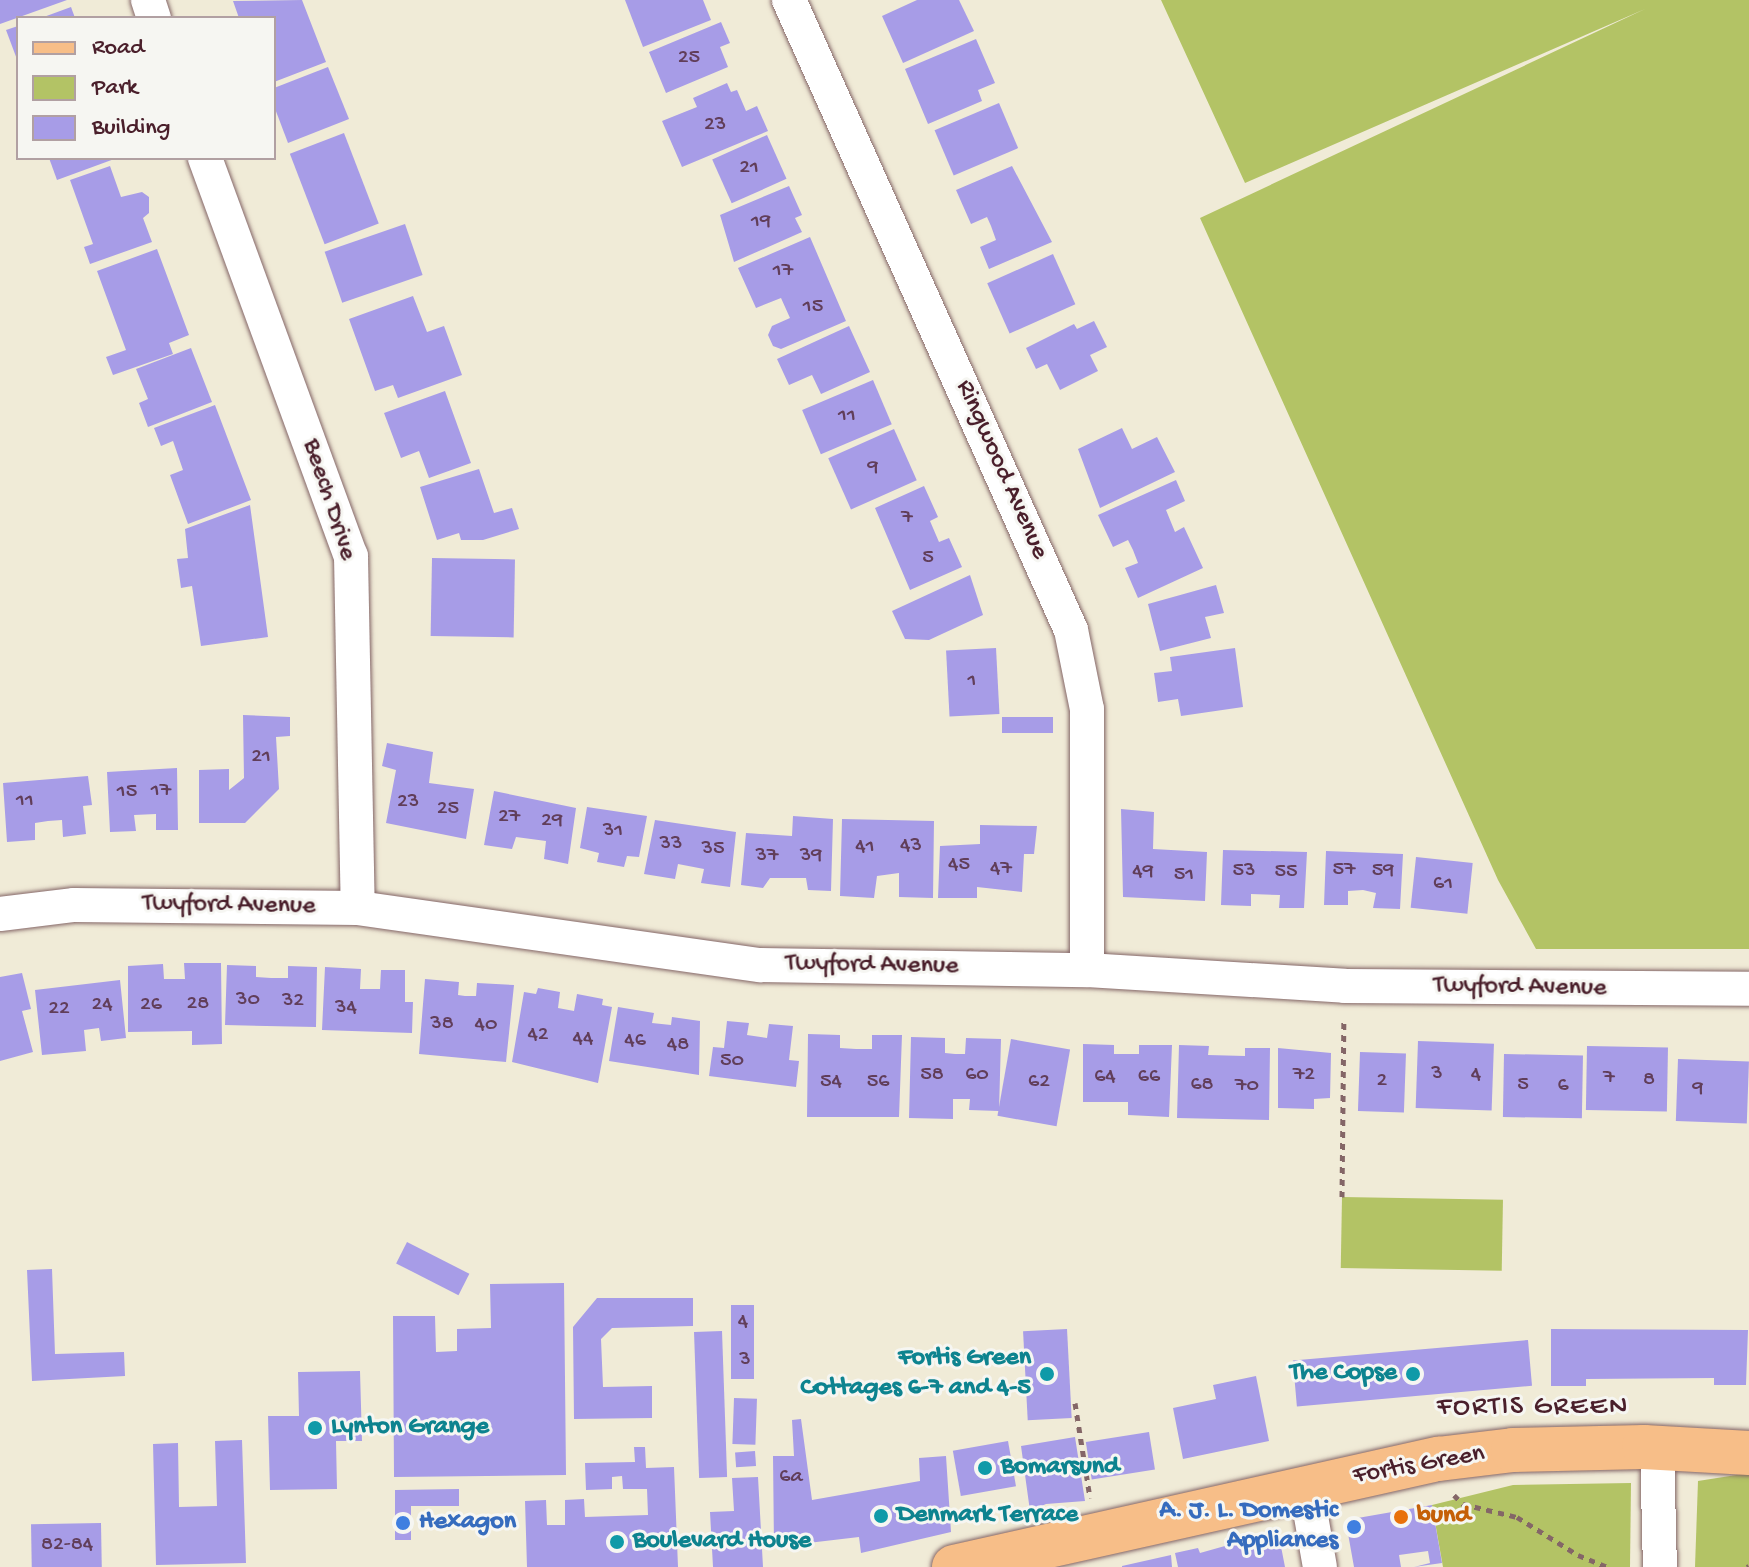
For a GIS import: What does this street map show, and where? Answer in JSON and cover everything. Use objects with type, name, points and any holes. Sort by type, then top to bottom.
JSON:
[{"type":"main road","name":"Fortis Green","points":[[954,1567],[1423,1462],[1513,1450],[1657,1447],[1749,1453]]},
{"type":"street","name":"Ringwood Avenue","points":[[789,0],[1071,630],[1087,721],[1087,970]]},
{"type":"street","name":"Beech Drive","points":[[206,160],[351,556],[358,908]]},
{"type":"street","name":"Twyford Avenue","points":[[0,914],[74,905],[358,908],[760,965],[1087,970],[1345,986],[1749,989]]},
{"type":"street","points":[[1657,1447],[1660,1567]]},
{"type":"street","points":[[1306,1488],[1320,1567]]},
{"type":"path","points":[[1342,1197],[1345,986]]},
{"type":"path","points":[[1075,1403],[1095,1535]]},
{"type":"path","points":[[1423,1462],[1463,1504],[1517,1517],[1578,1555],[1608,1567]]},
{"type":"green space","points":[[1161,0],[1749,0],[1749,949],[1536,949],[1498,880],[1200,218],[1645,9],[1245,183]]},
{"type":"green space","points":[[1342,1197],[1503,1200],[1502,1271],[1341,1268]]},
{"type":"green space","points":[[1749,1473],[1749,1567],[1695,1567],[1698,1481]]},
{"type":"green space","points":[[1631,1483],[1630,1567],[1443,1567],[1432,1505],[1513,1485]]},
{"type":"building","points":[[0,0],[67,0],[16,16],[0,24]]},
{"type":"building","points":[[302,0],[326,62],[276,81],[276,16],[238,16],[233,1]]},
{"type":"building","points":[[625,0],[703,0],[711,20],[643,47]]},
{"type":"building","points":[[917,0],[959,0],[974,31],[903,63],[882,16]]},
{"type":"building","points":[[71,7],[74,16],[46,16]]},
{"type":"building","points":[[721,22],[730,43],[720,47],[728,67],[666,93],[649,52]]},
{"type":"building","points":[[16,27],[16,57],[6,30]]},
{"type":"building","points":[[976,39],[995,83],[978,90],[982,101],[928,124],[905,69]]},
{"type":"building","points":[[328,67],[349,119],[288,143],[276,111],[276,87]]},
{"type":"building","points":[[727,83],[731,92],[737,90],[746,111],[757,106],[768,131],[682,167],[662,121],[697,107],[693,98]]},
{"type":"building","points":[[999,103],[1018,148],[954,175],[935,130]]},
{"type":"building","points":[[344,133],[379,224],[325,244],[290,154]]},
{"type":"building","points":[[767,135],[787,179],[732,203],[712,159]]},
{"type":"building","points":[[50,160],[112,160],[57,180]]},
{"type":"building","points":[[110,166],[121,197],[142,192],[149,197],[149,213],[143,218],[152,242],[90,264],[84,247],[93,244],[70,180]]},
{"type":"building","points":[[1012,166],[1052,242],[989,269],[980,247],[996,240],[991,226],[987,217],[971,224],[956,190]]},
{"type":"building","points":[[789,186],[802,215],[795,218],[802,232],[734,262],[720,215]]},
{"type":"building","points":[[405,224],[423,275],[342,303],[325,252]]},
{"type":"building","points":[[810,237],[846,321],[781,349],[773,346],[768,335],[772,326],[790,318],[781,298],[756,308],[738,268]]},
{"type":"building","points":[[157,249],[189,335],[169,343],[173,354],[113,375],[106,357],[126,350],[97,271]]},
{"type":"building","points":[[1053,254],[1075,304],[1010,334],[987,283]]},
{"type":"building","points":[[413,296],[427,332],[444,326],[462,375],[398,398],[393,385],[375,391],[349,319]]},
{"type":"building","points":[[1094,321],[1107,347],[1090,355],[1098,371],[1060,390],[1047,364],[1036,369],[1026,348],[1074,324],[1077,329]]},
{"type":"building","points":[[849,326],[870,372],[821,394],[812,375],[789,385],[777,359]]},
{"type":"building","points":[[191,348],[212,402],[148,427],[139,403],[148,399],[136,369]]},
{"type":"building","points":[[873,380],[892,424],[821,454],[802,410]]},
{"type":"building","points":[[445,391],[471,463],[429,478],[419,451],[401,458],[384,413]]},
{"type":"building","points":[[215,405],[251,500],[188,524],[170,475],[183,470],[173,441],[161,446],[154,428]]},
{"type":"building","points":[[1122,428],[1132,449],[1157,437],[1175,472],[1100,508],[1078,449]]},
{"type":"building","points":[[894,429],[917,480],[851,509],[828,458]]},
{"type":"building","points":[[479,469],[494,513],[512,508],[519,529],[483,540],[461,540],[459,533],[437,540],[420,487]]},
{"type":"building","points":[[1176,480],[1185,501],[1166,510],[1175,532],[1184,527],[1203,568],[1138,598],[1125,568],[1138,563],[1133,550],[1128,540],[1113,547],[1098,515]]},
{"type":"building","points":[[924,486],[938,517],[930,521],[939,542],[949,538],[962,567],[910,590],[875,508]]},
{"type":"building","points":[[250,505],[268,637],[201,646],[192,586],[181,588],[177,559],[188,558],[185,529]]},
{"type":"building","points":[[432,558],[515,559],[514,637],[431,636]]},
{"type":"building","points":[[970,575],[983,615],[929,640],[905,639],[892,611]]},
{"type":"building","points":[[1216,585],[1224,613],[1205,617],[1211,638],[1160,651],[1148,604]]},
{"type":"building","points":[[996,648],[999,714],[950,717],[946,651]]},
{"type":"building","points":[[1235,648],[1243,707],[1181,716],[1178,699],[1158,702],[1154,673],[1172,671],[1170,657]]},
{"type":"building","points":[[243,715],[290,717],[290,736],[276,737],[279,789],[245,823],[199,823],[199,770],[229,769],[229,790],[244,778]]},
{"type":"building","points":[[1002,717],[1053,717],[1053,733],[1002,733]]},
{"type":"building","points":[[387,743],[433,752],[429,783],[474,789],[466,839],[386,823],[396,770],[382,766]]},
{"type":"building","points":[[177,768],[178,830],[156,830],[156,814],[134,815],[136,831],[110,832],[107,772]]},
{"type":"building","points":[[88,776],[92,805],[83,806],[86,834],[63,837],[62,820],[48,821],[35,823],[35,840],[7,842],[3,783]]},
{"type":"building","points":[[494,791],[576,808],[568,864],[544,859],[546,841],[516,837],[512,849],[484,845]]},
{"type":"building","points":[[587,807],[647,816],[639,857],[627,856],[624,867],[597,862],[599,853],[580,848]]},
{"type":"building","points":[[1121,809],[1154,812],[1153,849],[1207,852],[1205,901],[1123,897]]},
{"type":"building","points":[[793,816],[833,819],[831,891],[808,890],[806,878],[770,878],[763,888],[741,885],[746,833],[792,836]]},
{"type":"building","points":[[842,819],[934,821],[933,898],[899,897],[899,873],[877,876],[874,898],[840,896]]},
{"type":"building","points":[[655,820],[736,832],[730,887],[701,883],[704,869],[678,864],[675,879],[644,874]]},
{"type":"building","points":[[980,825],[1037,826],[1034,854],[1024,854],[1022,892],[977,887],[977,898],[938,898],[940,846],[980,844]]},
{"type":"building","points":[[1223,850],[1307,852],[1304,908],[1279,908],[1280,895],[1251,894],[1251,906],[1221,905]]},
{"type":"building","points":[[1326,851],[1403,854],[1400,909],[1373,908],[1376,893],[1363,890],[1348,891],[1348,905],[1324,905]]},
{"type":"building","points":[[1416,857],[1473,863],[1467,914],[1411,908]]},
{"type":"building","points":[[184,963],[221,963],[222,1044],[192,1045],[192,1031],[128,1032],[128,966],[163,964],[164,979],[185,979]]},
{"type":"building","points":[[227,965],[256,966],[256,977],[271,978],[288,978],[288,966],[317,967],[316,1027],[225,1025]]},
{"type":"building","points":[[325,967],[361,969],[360,989],[380,989],[381,970],[405,970],[405,1002],[413,1002],[412,1033],[322,1030]]},
{"type":"building","points":[[22,973],[31,1009],[22,1011],[33,1052],[0,1061],[0,977]]},
{"type":"building","points":[[425,979],[459,982],[458,995],[465,996],[476,996],[477,983],[514,985],[506,1062],[419,1054]]},
{"type":"building","points":[[120,980],[126,1038],[101,1041],[99,1028],[84,1030],[86,1051],[42,1055],[35,990]]},
{"type":"building","points":[[538,988],[560,992],[558,1008],[574,1011],[577,994],[603,999],[602,1005],[612,1007],[598,1083],[512,1062],[524,992],[536,994]]},
{"type":"building","points":[[618,1007],[654,1013],[652,1023],[671,1025],[672,1017],[700,1021],[699,1075],[609,1061]]},
{"type":"building","points":[[727,1021],[749,1023],[747,1035],[767,1038],[769,1024],[793,1026],[789,1060],[799,1061],[796,1087],[709,1076],[713,1047],[724,1048]]},
{"type":"building","points":[[808,1034],[840,1035],[840,1048],[856,1049],[872,1049],[872,1035],[902,1035],[899,1117],[807,1117]]},
{"type":"building","points":[[911,1037],[945,1038],[945,1053],[955,1054],[965,1054],[966,1038],[1001,1039],[999,1111],[969,1110],[970,1099],[953,1099],[953,1119],[909,1118]]},
{"type":"building","points":[[1011,1039],[1070,1049],[1057,1126],[997,1116]]},
{"type":"building","points":[[1418,1041],[1494,1044],[1492,1111],[1416,1108]]},
{"type":"building","points":[[1083,1044],[1114,1045],[1114,1054],[1139,1054],[1139,1045],[1172,1045],[1169,1117],[1128,1115],[1128,1102],[1083,1102]]},
{"type":"building","points":[[1179,1045],[1209,1046],[1208,1055],[1245,1056],[1245,1048],[1270,1048],[1269,1120],[1177,1118]]},
{"type":"building","points":[[1587,1046],[1668,1047],[1667,1111],[1586,1110]]},
{"type":"building","points":[[1278,1048],[1331,1053],[1330,1098],[1314,1099],[1314,1109],[1278,1108]]},
{"type":"building","points":[[1360,1052],[1406,1054],[1404,1113],[1358,1111]]},
{"type":"building","points":[[1504,1054],[1583,1055],[1582,1118],[1503,1117]]},
{"type":"building","points":[[1678,1059],[1749,1061],[1747,1123],[1676,1121]]},
{"type":"building","points":[[407,1242],[469,1274],[458,1295],[396,1263]]},
{"type":"building","points":[[52,1269],[55,1354],[124,1352],[125,1376],[32,1381],[27,1270]]},
{"type":"building","points":[[564,1283],[566,1475],[394,1477],[393,1316],[435,1316],[436,1352],[457,1351],[457,1329],[491,1328],[490,1284]]},
{"type":"building","points":[[597,1298],[693,1298],[693,1326],[612,1328],[601,1339],[603,1387],[652,1386],[652,1418],[574,1419],[573,1327]]},
{"type":"building","points":[[731,1305],[754,1305],[754,1379],[731,1379]]},
{"type":"building","name":"Fortis Green Cottages 6-7 and 4-5","points":[[1067,1329],[1072,1418],[1028,1420],[1023,1331]]},
{"type":"building","points":[[1551,1329],[1748,1330],[1746,1385],[1714,1385],[1714,1378],[1586,1379],[1586,1386],[1551,1386]]},
{"type":"building","points":[[722,1331],[727,1477],[699,1478],[694,1332]]},
{"type":"building","name":"The Copse","points":[[1528,1340],[1532,1386],[1297,1406],[1293,1361]]},
{"type":"building","name":"Lynton Grange","points":[[360,1371],[362,1441],[336,1441],[337,1489],[270,1490],[268,1416],[299,1416],[298,1372]]},
{"type":"building","points":[[1256,1376],[1269,1441],[1183,1459],[1173,1408],[1216,1399],[1213,1385]]},
{"type":"building","points":[[734,1398],[757,1399],[755,1445],[732,1444]]},
{"type":"building","name":"Denmark Terrace","points":[[801,1419],[812,1500],[920,1481],[919,1458],[946,1456],[951,1532],[861,1553],[859,1537],[774,1547],[773,1456],[794,1456],[792,1420]]},
{"type":"building","points":[[1149,1432],[1155,1470],[1092,1480],[1086,1442]]},
{"type":"building","points":[[1075,1437],[1085,1501],[1046,1504],[1030,1511],[1021,1446]]},
{"type":"building","points":[[242,1440],[246,1563],[156,1565],[153,1444],[178,1443],[179,1507],[217,1506],[215,1441]]},
{"type":"building","name":"Bomarsund","points":[[1008,1441],[1016,1486],[961,1496],[953,1451]]},
{"type":"building","points":[[634,1447],[645,1447],[646,1468],[674,1467],[678,1567],[527,1567],[525,1501],[546,1500],[547,1525],[565,1525],[565,1500],[584,1499],[585,1517],[648,1515],[647,1489],[623,1489],[622,1476],[612,1477],[612,1489],[586,1490],[585,1463],[635,1462]]},
{"type":"building","points":[[755,1451],[756,1466],[736,1467],[735,1452]]},
{"type":"building","points":[[758,1477],[763,1567],[713,1567],[710,1512],[734,1511],[732,1478]]},
{"type":"building","name":"Hexagon","points":[[459,1489],[459,1506],[411,1506],[411,1540],[395,1540],[395,1490]]},
{"type":"building","points":[[1432,1505],[1442,1563],[1414,1567],[1430,1563],[1428,1551],[1399,1555],[1401,1567],[1354,1567],[1347,1528],[1352,1519]]},
{"type":"building","points":[[101,1523],[102,1567],[32,1567],[31,1524]]},
{"type":"building","points":[[1278,1531],[1285,1567],[1178,1567],[1175,1553],[1198,1548],[1200,1553]]},
{"type":"building","points":[[1171,1555],[1172,1567],[1122,1567],[1122,1566]]},
{"type":"place","name":"Fortis Green Cottages 6-7 and 4-5","points":[[1047,1374]]},
{"type":"place","name":"The Copse","points":[[1413,1374]]},
{"type":"place","name":"Lynton Grange","points":[[315,1428]]},
{"type":"place","name":"Bomarsund","points":[[985,1468]]},
{"type":"place","name":"Denmark Terrace","points":[[881,1516]]},
{"type":"place","name":"bund","points":[[1401,1517]]},
{"type":"place","name":"Hexagon","points":[[403,1523]]},
{"type":"place","name":"A. J. L. Domestic Appliances","points":[[1354,1527]]},
{"type":"place","name":"Boulevard House","points":[[617,1542]]},
{"type":"district","name":"FORTIS GREEN","points":[[1533,1408]]}]
